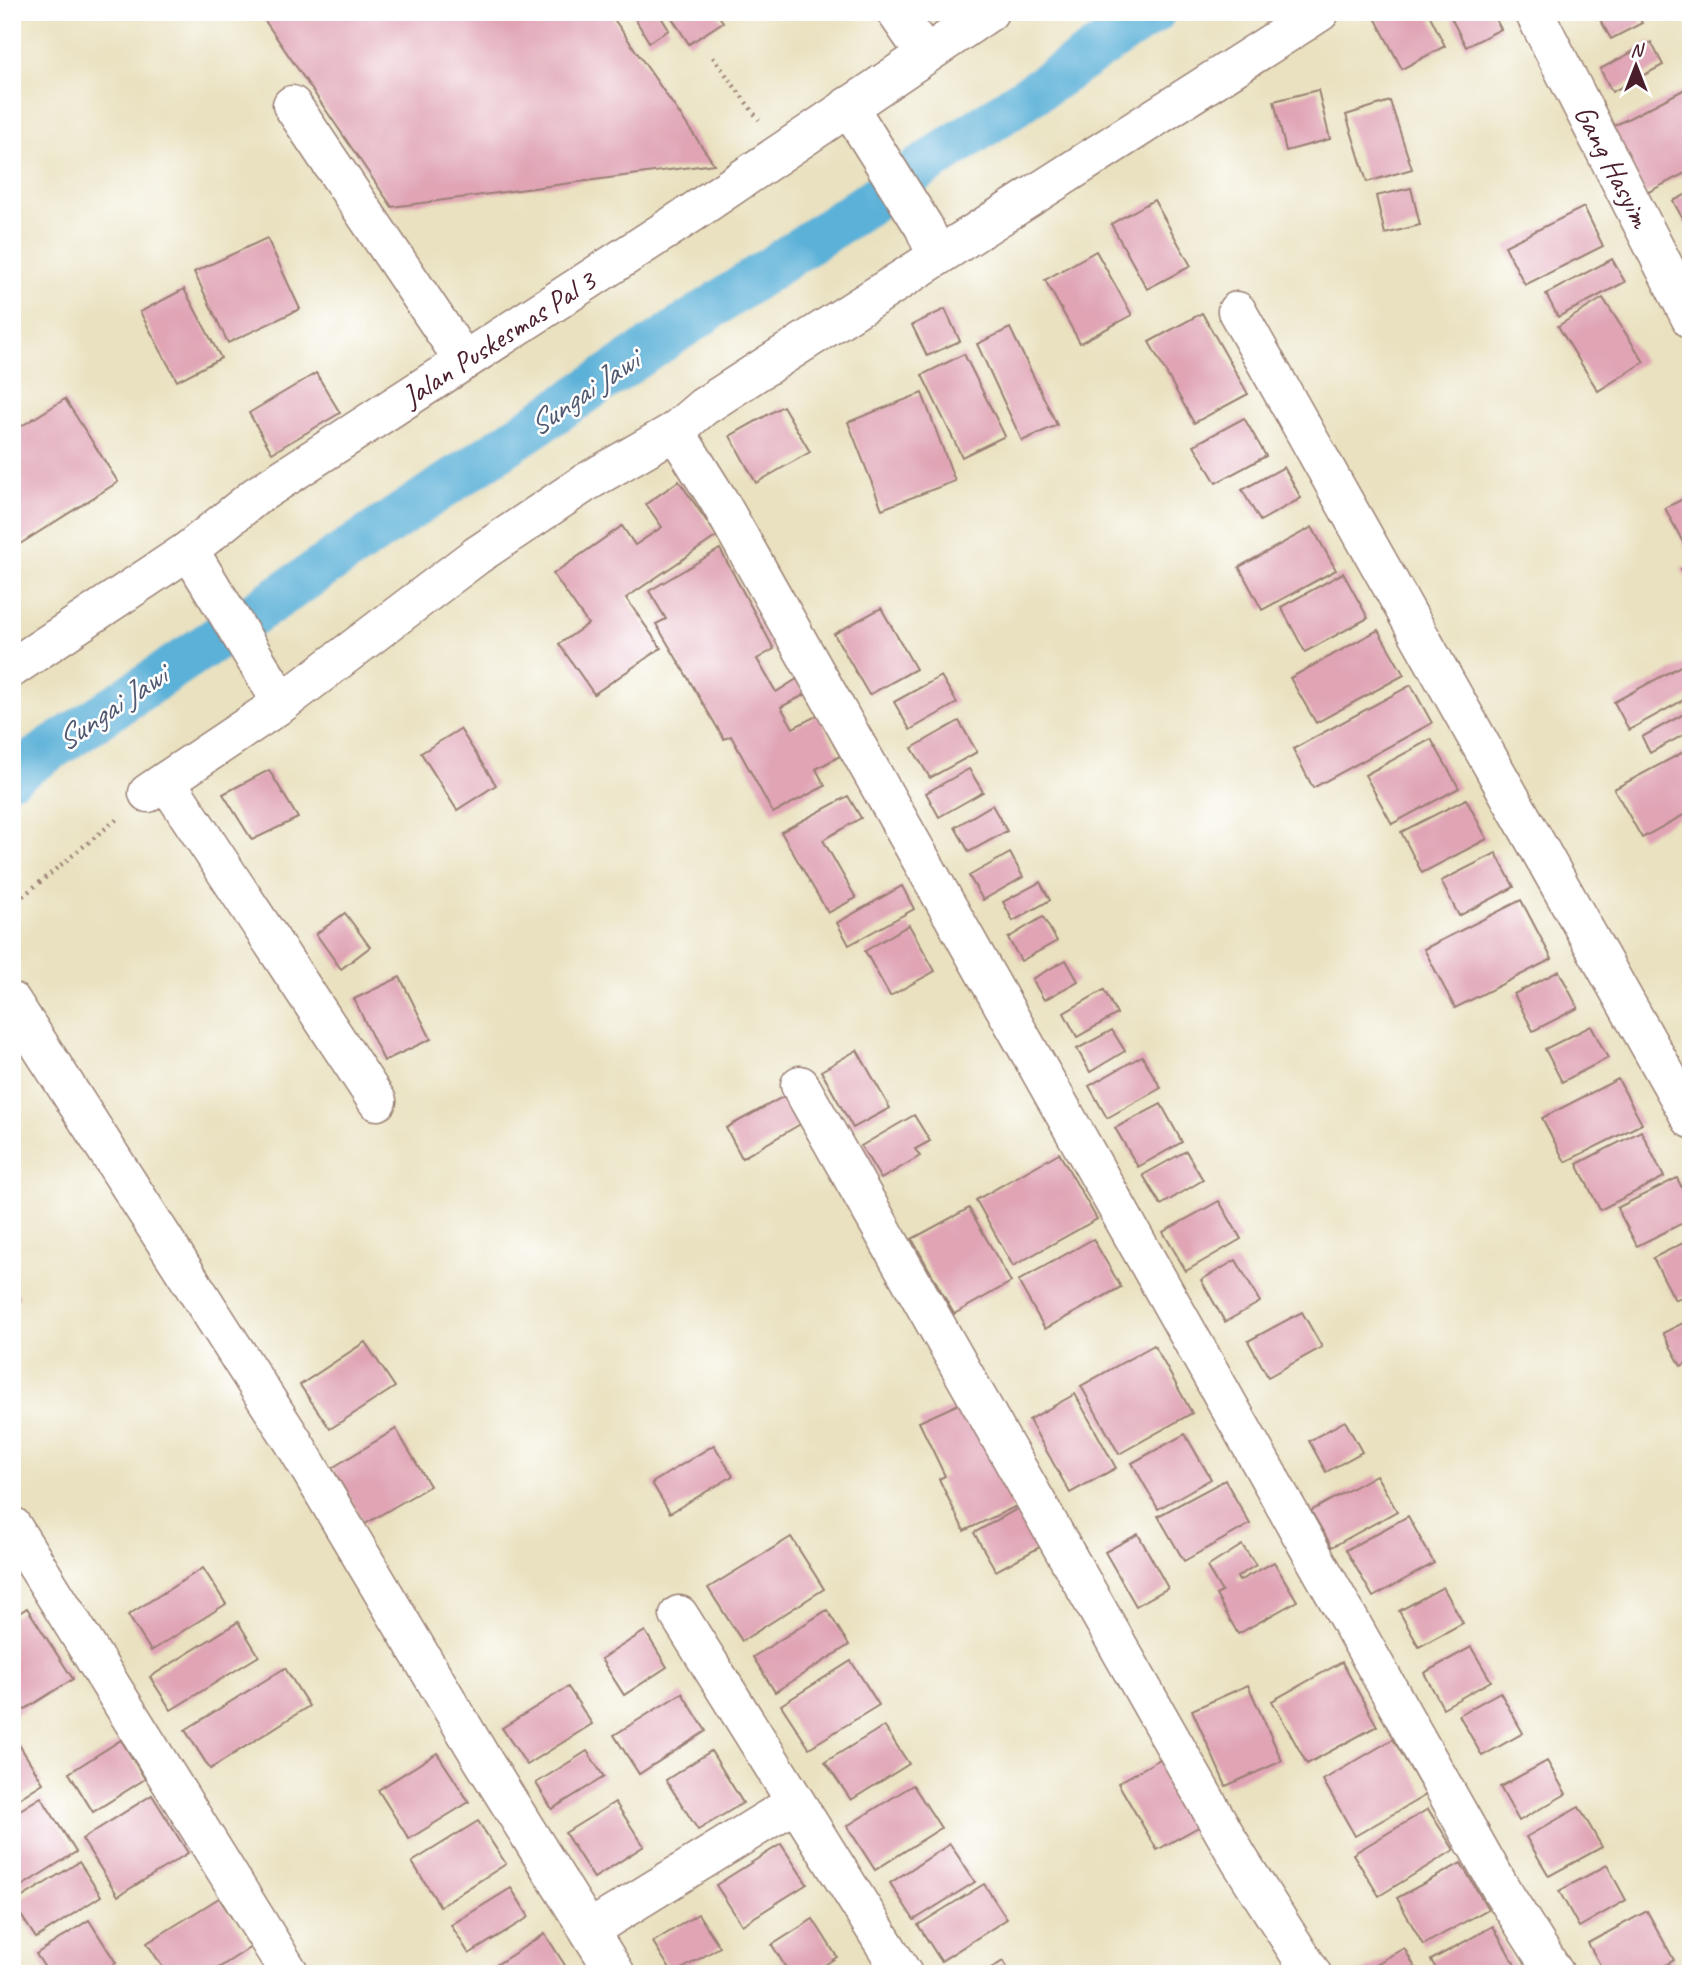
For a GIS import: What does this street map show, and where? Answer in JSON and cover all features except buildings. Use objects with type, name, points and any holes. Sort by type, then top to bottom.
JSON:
[{"type":"street","points":[[896,12],[925,54]]},
{"type":"street","name":"Jalan Puskesmas Pal 3","points":[[12,668],[189,550],[256,496],[782,151],[859,121],[925,54],[989,12]]},
{"type":"street","points":[[377,1101],[157,787],[274,687],[585,484],[675,431],[703,407],[930,241],[1320,12]]},
{"type":"street","name":"Gang Hasyim","points":[[1534,12],[1691,320]]},
{"type":"street","points":[[292,105],[464,361]]},
{"type":"street","points":[[859,121],[930,241]]},
{"type":"street","points":[[1237,312],[1691,1119]]},
{"type":"street","points":[[675,431],[726,513],[1501,1889],[1555,1974]]},
{"type":"street","points":[[189,550],[274,687]]},
{"type":"street","points":[[12,1002],[293,1441],[482,1759],[616,1974]]},
{"type":"street","points":[[800,1085],[1232,1847],[1312,1974]]},
{"type":"street","points":[[12,1526],[290,1974]]},
{"type":"street","points":[[680,1615],[903,1974]]},
{"type":"street","points":[[589,1930],[795,1802]]},
{"type":"path","points":[[713,57],[782,151]]},
{"type":"path","points":[[12,905],[157,787]]},
{"type":"waterway","name":"Sungai Jawi","points":[[12,775],[1154,12]]}]
